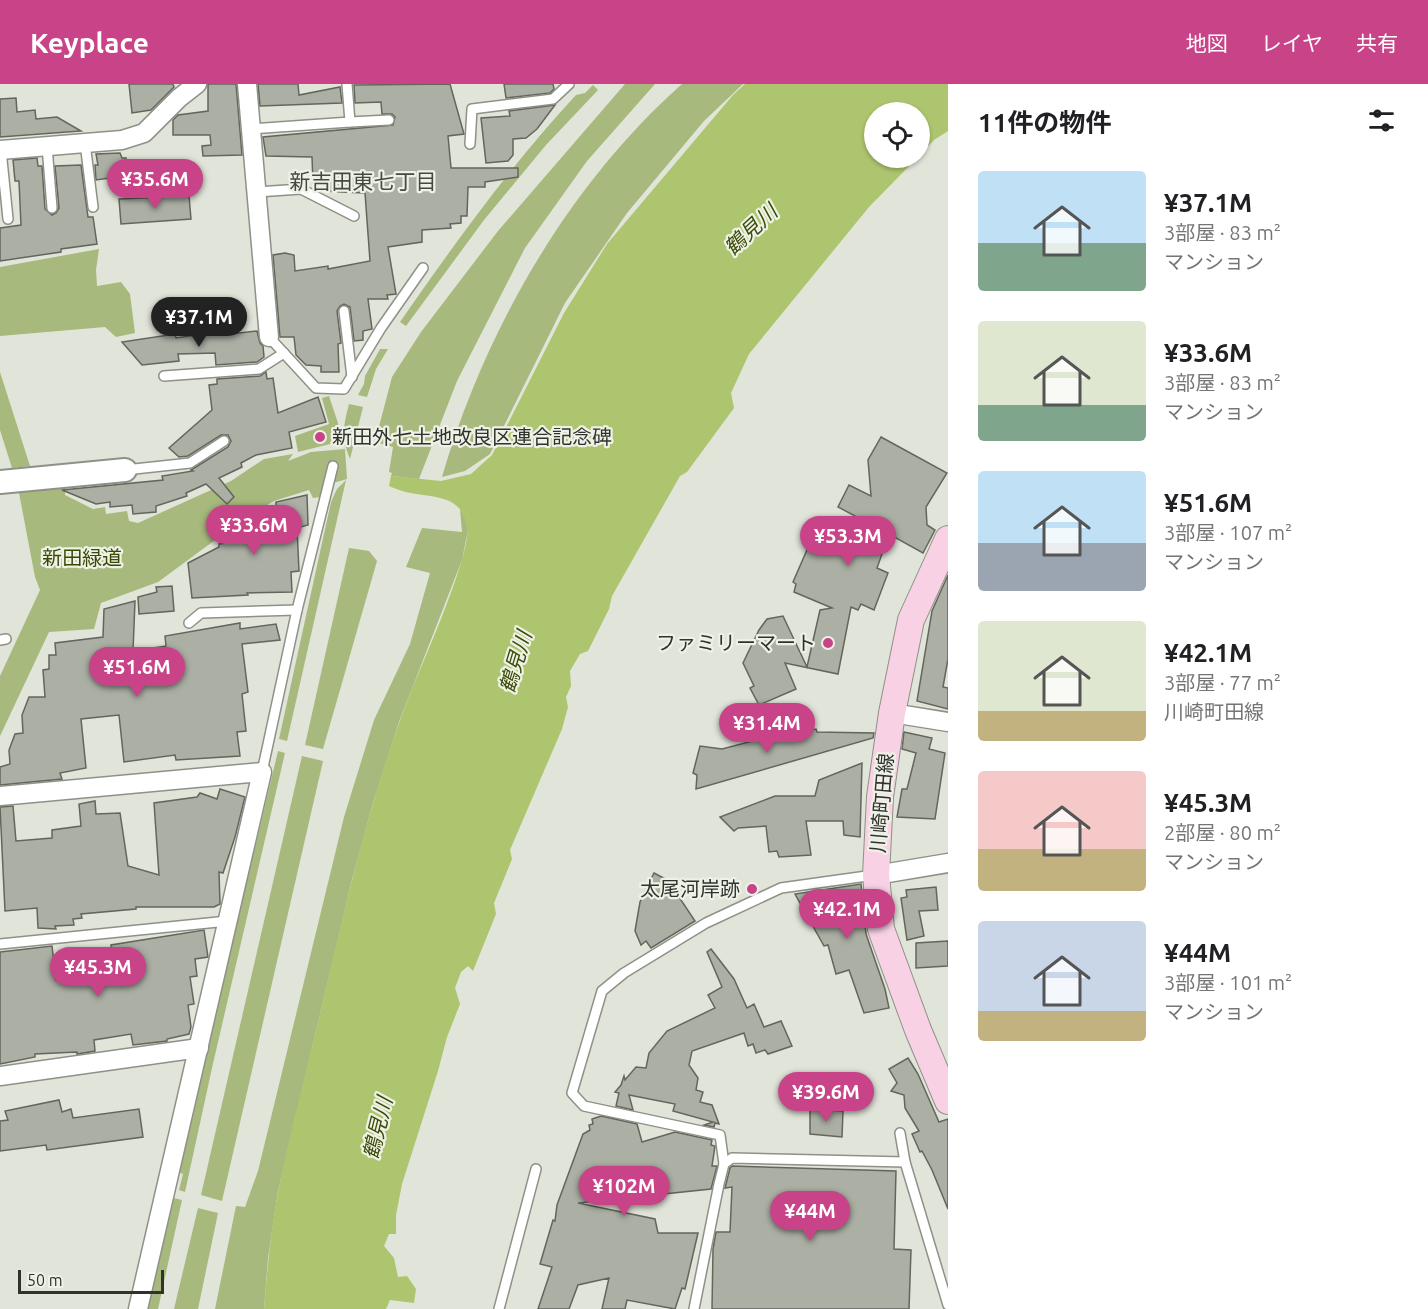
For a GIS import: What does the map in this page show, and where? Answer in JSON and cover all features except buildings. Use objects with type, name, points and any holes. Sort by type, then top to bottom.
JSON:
[{"type":"main road","name":"川崎町田線","points":[[948,539],[911,620],[892,713],[880,797],[876,875],[881,929],[918,1030],[948,1101]]},
{"type":"street","points":[[0,150],[122,140],[144,133],[179,98],[197,84]]},
{"type":"street","points":[[247,84],[269,337]]},
{"type":"street","points":[[0,482],[125,470]]},
{"type":"street","points":[[892,713],[948,722]]},
{"type":"street","points":[[0,796],[262,772],[138,1309]]},
{"type":"street","points":[[876,875],[948,863]]},
{"type":"street","points":[[0,1076],[199,1048]]},
{"type":"lane","points":[[347,84],[350,122]]},
{"type":"lane","points":[[470,144],[472,109],[553,99],[569,84]]},
{"type":"lane","points":[[251,129],[389,120]]},
{"type":"lane","points":[[86,143],[93,207]]},
{"type":"lane","points":[[47,146],[52,208]]},
{"type":"lane","points":[[0,150],[8,219]]},
{"type":"lane","points":[[257,192],[301,189],[354,216]]},
{"type":"lane","points":[[269,337],[316,388],[344,389],[381,328],[423,268]]},
{"type":"lane","points":[[344,311],[351,377]]},
{"type":"lane","points":[[164,376],[259,369],[284,353]]},
{"type":"lane","points":[[125,470],[190,463],[224,441]]},
{"type":"lane","points":[[262,772],[297,610],[333,466]]},
{"type":"lane","points":[[189,623],[201,613],[297,610]]},
{"type":"lane","points":[[694,1309],[724,1164],[720,1136],[584,1106],[572,1093],[602,991],[624,973],[706,923],[782,888],[876,875]]},
{"type":"lane","points":[[0,944],[228,921]]},
{"type":"lane","points":[[900,1133],[905,1162],[948,1305]]},
{"type":"lane","points":[[724,1164],[732,1158],[905,1162]]},
{"type":"lane","points":[[498,1309],[536,1169]]},
{"type":"green space","points":[[625,84],[655,84],[587,161],[525,248],[457,381],[419,479],[391,476],[392,473],[389,472],[393,447],[375,442],[392,377],[421,332],[498,231]]},
{"type":"green space","points":[[682,84],[743,84],[704,121],[627,213],[565,303],[490,454],[465,471],[442,477],[481,369],[506,316],[535,264],[567,214],[602,168],[641,124]]},
{"type":"green space","points":[[593,85],[598,90],[546,145],[484,220],[406,326],[400,322],[462,234],[528,149],[576,95],[585,93]]},
{"type":"green space","points":[[99,249],[96,270],[97,286],[121,282],[130,294],[135,333],[116,337],[105,327],[0,336],[0,267]]},
{"type":"green space","points":[[380,349],[388,349],[376,369],[367,397],[358,395],[364,384],[365,376]]},
{"type":"green space","points":[[0,372],[30,466],[12,468],[0,430]]},
{"type":"green space","points":[[329,396],[338,423],[338,442],[298,452],[295,436],[329,424],[322,398]]},
{"type":"green space","points":[[349,404],[363,407],[350,459],[344,432]]},
{"type":"green space","name":"新田緑道","points":[[345,449],[347,479],[323,486],[321,497],[313,498],[309,490],[274,501],[245,518],[158,582],[101,603],[94,629],[49,632],[0,736],[0,676],[40,590],[35,577],[19,493],[65,487],[65,495],[93,509],[105,507],[106,514],[127,511],[129,521],[138,523],[231,481],[264,459],[293,454],[288,461],[311,452]]},
{"type":"green space","points":[[346,480],[287,741],[279,739],[331,502],[337,489]]},
{"type":"green space","points":[[460,509],[465,517],[468,530],[462,560],[399,722],[373,803],[352,880],[278,1191],[268,1258],[264,1309],[215,1309],[236,1206],[245,1207],[258,1171],[344,817],[374,720],[410,644],[430,573],[406,567],[422,528],[462,532]]},
{"type":"green space","points":[[349,548],[369,551],[377,561],[323,749],[305,745]]},
{"type":"green space","points":[[278,751],[285,753],[185,1192],[179,1190],[183,1174],[178,1172]]},
{"type":"green space","points":[[302,756],[323,761],[222,1201],[201,1195]]},
{"type":"green space","points":[[174,1198],[182,1200],[158,1309],[148,1309]]},
{"type":"green space","points":[[198,1208],[218,1213],[198,1309],[174,1309]]},
{"type":"water","name":"鶴見川","points":[[745,84],[948,84],[948,131],[930,144],[930,102],[864,102],[864,168],[907,168],[869,207],[749,354],[731,393],[734,408],[687,472],[680,476],[612,596],[609,609],[588,651],[580,654],[570,671],[571,686],[566,697],[568,707],[562,729],[510,850],[512,859],[494,903],[496,914],[473,971],[468,966],[461,972],[455,988],[460,1004],[447,1037],[402,1184],[396,1215],[396,1234],[389,1234],[384,1246],[394,1258],[398,1277],[407,1276],[416,1289],[414,1303],[390,1300],[386,1309],[264,1309],[271,1235],[283,1169],[360,850],[396,733],[454,583],[466,540],[467,527],[464,517],[454,503],[389,486],[391,476],[441,481],[471,474],[492,455],[564,313],[607,244],[733,95]]},
{"type":"place","name":"新田外七土地改良区連合記念碑","points":[[320,437]]},
{"type":"place","name":"ファミリーマート","points":[[828,643]]},
{"type":"place","name":"太尾河岸跡","points":[[752,889]]},
{"type":"district","name":"新吉田東七丁目","points":[[363,182]]}]
